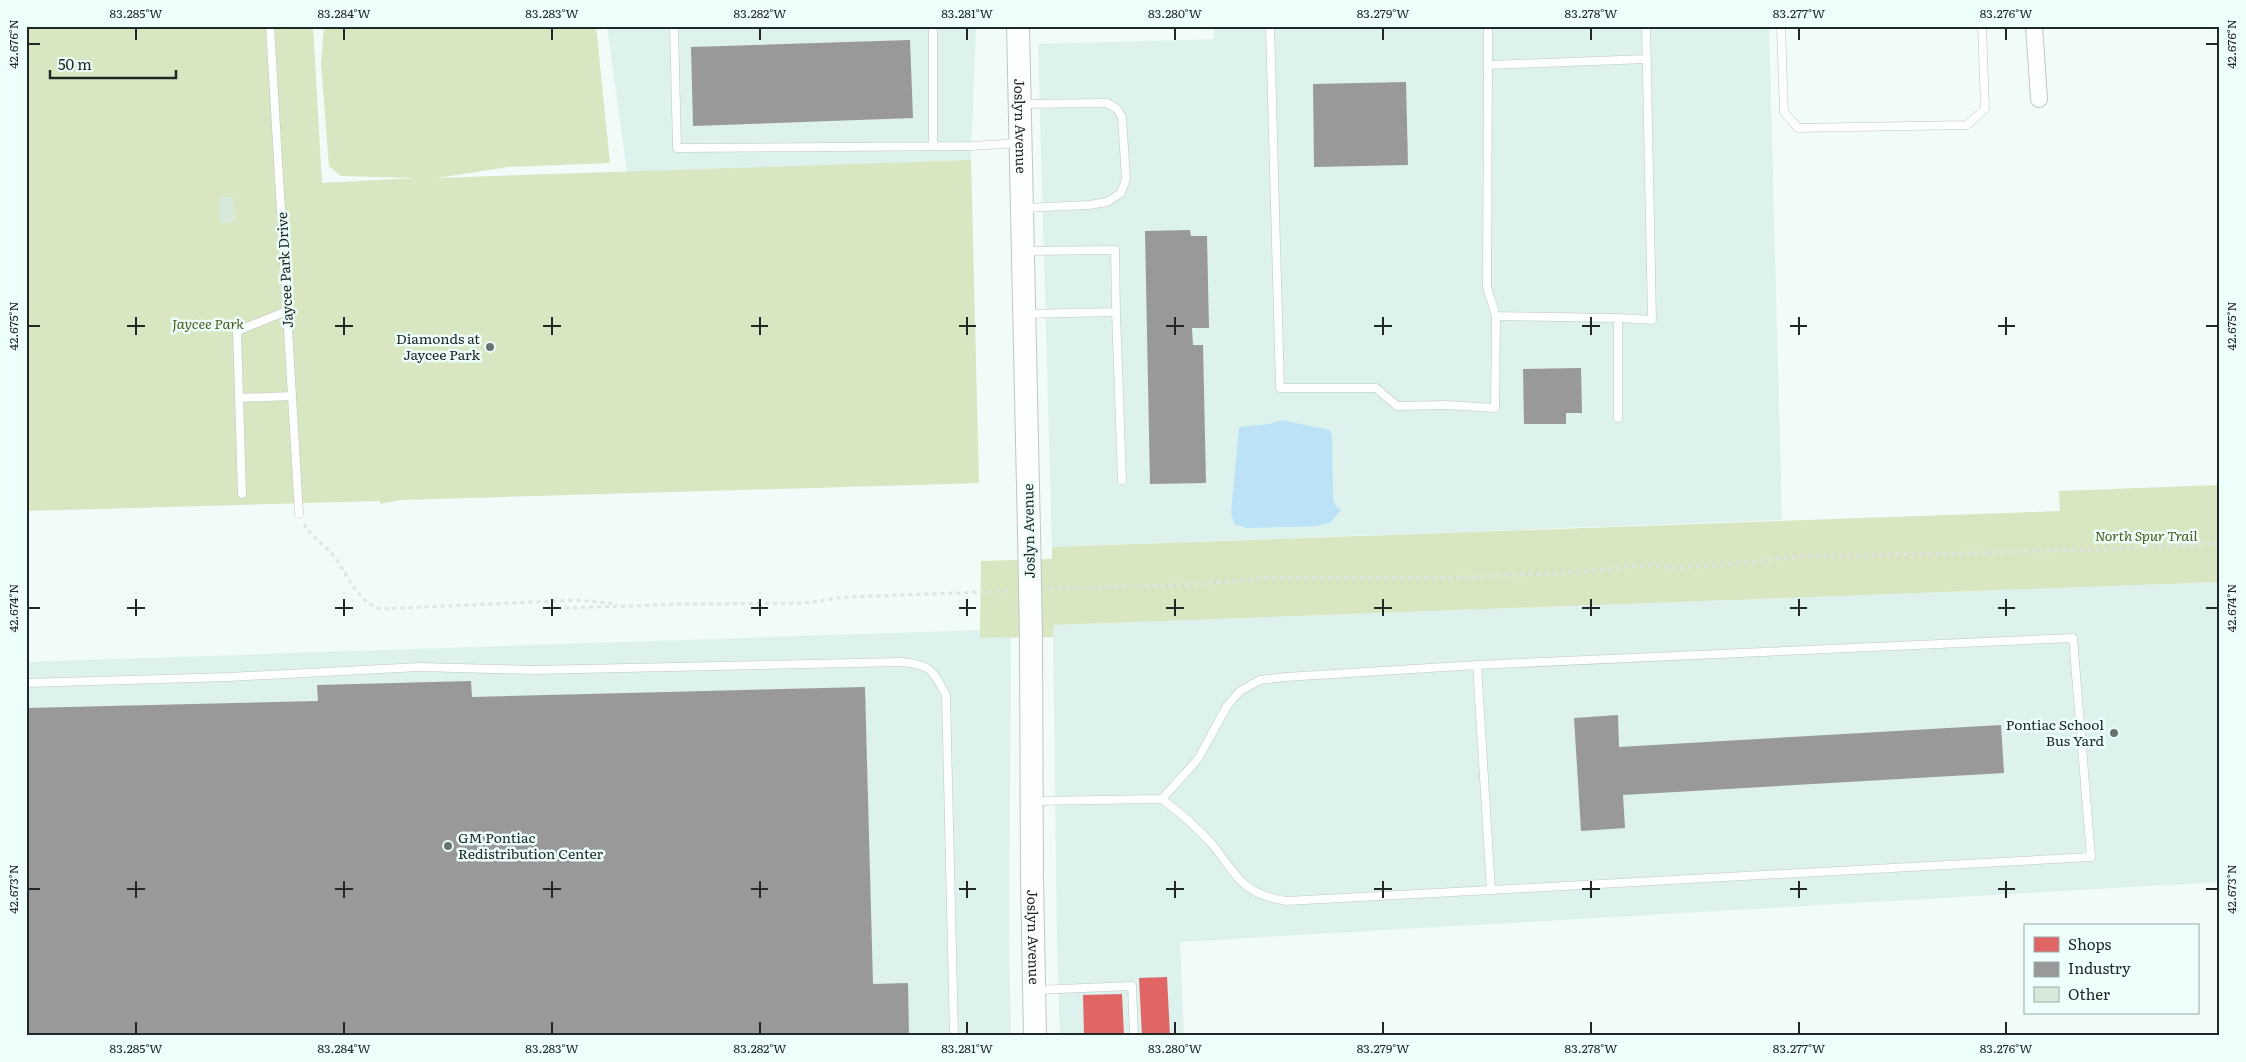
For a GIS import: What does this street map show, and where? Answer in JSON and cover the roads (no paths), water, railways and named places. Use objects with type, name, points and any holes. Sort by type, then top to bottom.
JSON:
[{"type":"main road","name":"Joslyn Avenue","points":[[1018,26],[1031,639],[1035,1036]]},
{"type":"street","points":[[2034,26],[2040,99]]},
{"type":"lane","name":"Jaycee Park Drive","points":[[270,26],[299,514]]},
{"type":"lane","points":[[674,26],[677,148],[933,146],[1020,143]]},
{"type":"lane","points":[[933,26],[933,146]]},
{"type":"lane","points":[[1270,26],[1280,388],[1376,388],[1397,406],[1446,405],[1495,408],[1496,316],[1487,287],[1488,26]]},
{"type":"lane","points":[[1496,316],[1652,320],[1646,26]]},
{"type":"lane","points":[[1781,26],[1784,112],[1798,128],[1967,125],[1985,109],[1982,26]]},
{"type":"lane","points":[[1488,65],[1646,59]]},
{"type":"lane","points":[[1019,104],[1107,103],[1117,109],[1122,117],[1126,178],[1120,193],[1107,202],[1089,205],[1022,208]]},
{"type":"lane","points":[[1023,251],[1115,250],[1122,480]]},
{"type":"lane","points":[[242,494],[237,331],[287,311]]},
{"type":"lane","points":[[1024,314],[1116,312]]},
{"type":"lane","points":[[1618,318],[1618,418]]},
{"type":"lane","points":[[239,398],[292,396]]},
{"type":"lane","points":[[1032,801],[1162,799],[1183,815],[1210,843],[1234,876],[1250,890],[1269,898],[1286,901],[2091,857],[2073,638],[1477,665],[1260,680],[1240,691],[1227,706],[1198,759],[1162,799]]},
{"type":"lane","points":[[26,683],[151,680],[419,667],[534,670],[901,662],[923,664],[934,675],[946,695],[954,1036]]},
{"type":"lane","points":[[1477,665],[1491,890]]},
{"type":"lane","points":[[1034,990],[1132,986],[1134,1036]]},
{"type":"water","points":[[1281,420],[1330,430],[1332,435],[1333,498],[1335,505],[1341,510],[1330,523],[1317,526],[1247,528],[1234,524],[1231,513],[1239,427],[1270,424]]},
{"type":"place","name":"Diamonds at Jaycee Park","points":[[490,347]]},
{"type":"place","name":"Pontiac School Bus Yard","points":[[2114,733]]},
{"type":"place","name":"GM Pontiac Redistribution Center","points":[[448,846]]},
{"type":"park label","name":"Jaycee Park","points":[[208,324]]},
{"type":"park label","name":"North Spur Trail","points":[[2146,536]]}]
